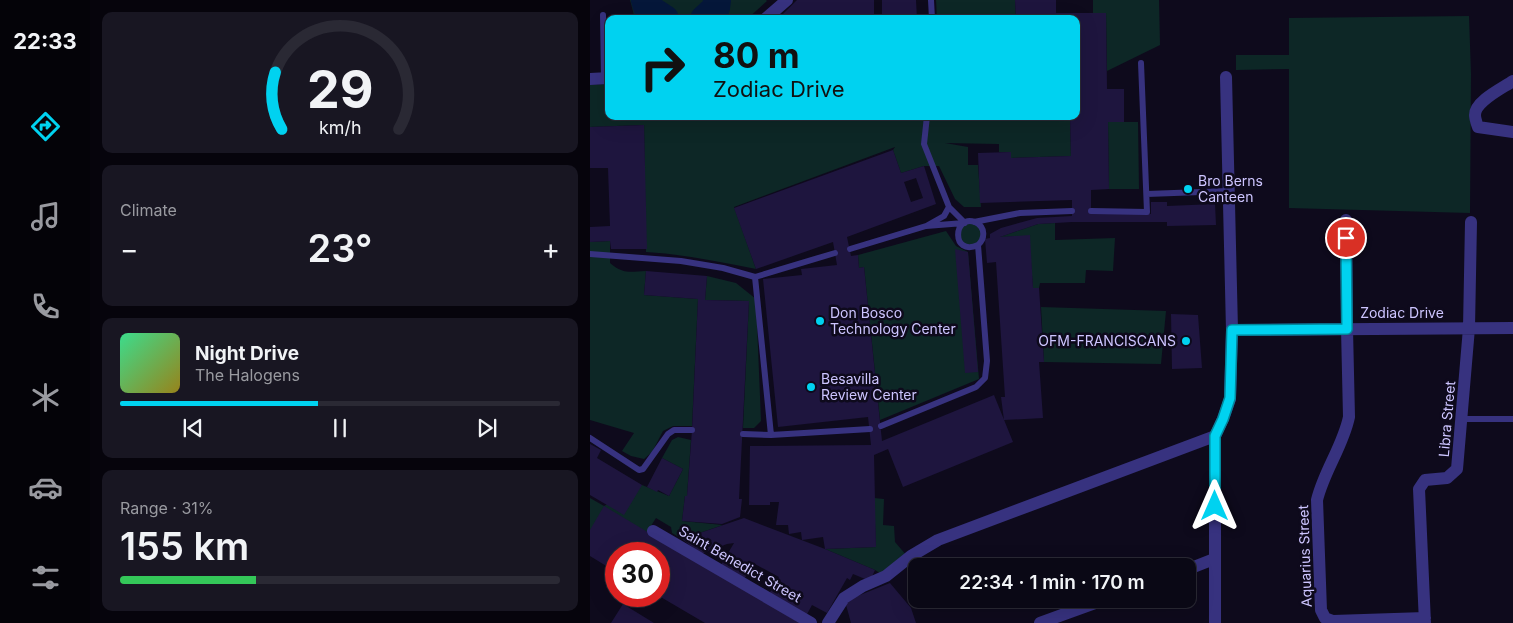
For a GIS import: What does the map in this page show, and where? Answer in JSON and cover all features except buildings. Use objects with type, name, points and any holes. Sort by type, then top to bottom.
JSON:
[{"type":"street","points":[[770,15],[787,0]]},
{"type":"street","points":[[1215,623],[1215,436],[1230,398],[1232,330],[1226,77]]},
{"type":"street","points":[[590,79],[605,78]]},
{"type":"street","points":[[1513,81],[1486,99],[1478,107],[1475,115],[1478,127],[1513,132]]},
{"type":"street","name":"Aquarius Street","points":[[1346,220],[1349,417],[1347,430],[1321,486],[1317,500],[1321,610],[1325,618],[1333,621],[1425,621]]},
{"type":"street","name":"Libra Street","points":[[1425,621],[1419,489],[1425,480],[1448,478],[1457,469],[1470,328],[1471,222]]},
{"type":"street","name":"Zodiac Drive","points":[[1232,330],[1513,328]]},
{"type":"street","points":[[828,623],[844,598],[863,586],[886,576],[911,556],[938,540],[1215,436]]},
{"type":"street","name":"Saint Benedict Street","points":[[654,531],[811,623]]},
{"type":"street","points":[[1196,566],[1214,559]]},
{"type":"street","points":[[1040,623],[1081,608]]},
{"type":"lane","points":[[931,0],[932,15]]},
{"type":"lane","points":[[604,15],[605,36]]},
{"type":"lane","points":[[1091,211],[1147,212],[1141,63]]},
{"type":"lane","points":[[927,120],[924,144],[949,207],[965,223]]},
{"type":"lane","points":[[1147,194],[1228,191]]},
{"type":"lane","points":[[850,249],[926,226],[944,216],[949,207]]},
{"type":"lane","points":[[926,226],[974,222],[1020,213],[1072,211]]},
{"type":"lane","points":[[881,426],[976,387],[985,378],[987,361],[978,246],[983,239],[983,230],[981,226],[974,222]]},
{"type":"lane","points":[[965,223],[958,233],[959,241],[970,248],[978,246]]},
{"type":"lane","points":[[590,254],[681,261],[723,268],[755,277],[835,253]]},
{"type":"lane","points":[[755,277],[771,434]]},
{"type":"lane","points":[[1462,419],[1513,419]]},
{"type":"lane","points":[[743,434],[870,429]]},
{"type":"lane","points":[[590,438],[639,470],[643,468],[668,434],[674,430],[692,430]]},
{"type":"green space","points":[[630,0],[767,1],[751,15],[634,15]]},
{"type":"green space","points":[[936,0],[1015,0],[1016,15],[937,15]]},
{"type":"green space","points":[[1093,0],[1159,0],[1160,45],[1107,71],[1106,13],[1093,13]]},
{"type":"green space","points":[[1469,16],[1471,74],[1470,213],[1289,208],[1289,69],[1236,70],[1236,55],[1289,55],[1289,18]]},
{"type":"green space","points":[[605,84],[605,120],[1070,120],[1071,156],[1011,158],[1010,152],[999,152],[999,144],[945,143],[968,147],[968,165],[978,165],[981,207],[964,207],[955,199],[939,166],[924,166],[901,173],[893,150],[895,147],[734,207],[756,269],[688,256],[646,252],[644,125],[590,127],[590,85]]},
{"type":"green space","points":[[1108,122],[1138,122],[1139,189],[1109,189]]},
{"type":"green space","points":[[969,221],[983,230],[978,245],[962,244],[959,229]]},
{"type":"green space","points":[[1055,223],[1055,240],[1115,238],[1113,271],[1086,270],[1085,283],[1040,283],[1039,288],[1033,288],[1029,236],[1000,237],[1038,224]]},
{"type":"green space","points":[[946,231],[956,246],[968,252],[979,379],[880,420],[864,267],[859,268],[858,255]]},
{"type":"green space","points":[[610,241],[610,263],[626,271],[646,271],[644,295],[698,299],[692,426],[673,426],[663,431],[652,452],[644,459],[631,456],[622,451],[634,433],[590,420],[590,242]]},
{"type":"green space","points":[[707,276],[736,283],[756,299],[761,421],[754,428],[743,428],[749,301],[705,300]]},
{"type":"green space","points":[[1041,307],[1166,311],[1161,364],[1044,362]]},
{"type":"green space","points":[[678,437],[691,440],[687,496],[685,496],[682,521],[723,525],[682,539],[672,533],[671,527],[656,518],[647,532],[590,530],[590,498],[604,506],[642,485],[669,496],[683,469],[662,458],[672,440]]},
{"type":"green space","points":[[874,498],[884,499],[883,525],[894,526],[895,542],[907,556],[883,575],[825,549],[876,547]]},
{"type":"waterway","points":[[645,0],[647,7],[659,15]]},
{"type":"waterway","points":[[708,15],[716,8],[717,0]]},
{"type":"place","name":"Bro Berns Canteen","points":[[1188,189]]},
{"type":"place","name":"Don Bosco Technology Center","points":[[820,321]]},
{"type":"place","name":"OFM-FRANCISCANS","points":[[1186,341]]},
{"type":"place","name":"Besavilla Review Center","points":[[811,387]]},
{"type":"route","points":[[1215,506],[1215,436],[1230,398],[1232,330],[1347,329],[1346,238]]}]
